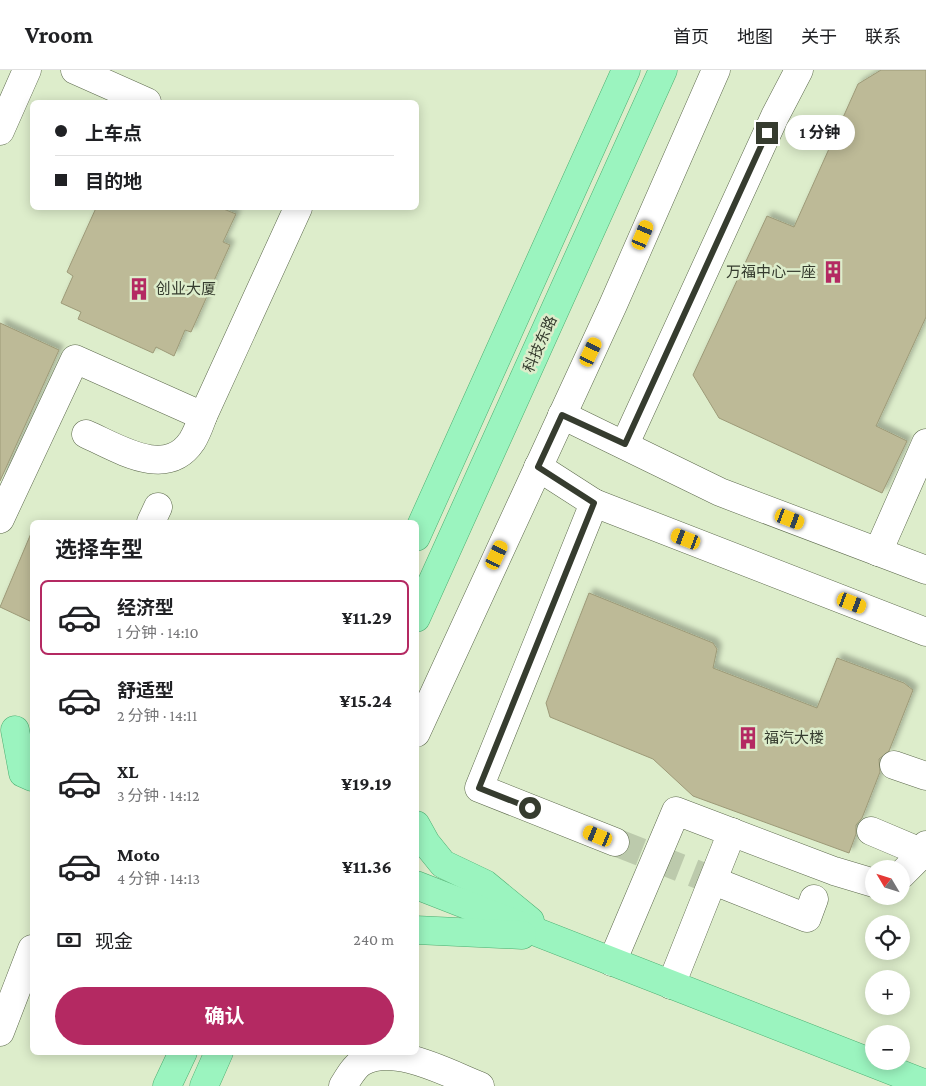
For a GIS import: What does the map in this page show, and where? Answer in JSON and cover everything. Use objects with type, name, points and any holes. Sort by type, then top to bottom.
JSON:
[{"type":"main road","points":[[419,530],[626,70]]},
{"type":"main road","name":"科技东路","points":[[419,611],[663,70]]},
{"type":"main road","points":[[16,731],[23,773],[30,776]]},
{"type":"main road","points":[[419,830],[426,843],[443,864],[485,884],[549,937]]},
{"type":"main road","points":[[419,886],[926,1084]]},
{"type":"main road","points":[[419,930],[549,937]]},
{"type":"main road","points":[[167,1086],[182,1055]]},
{"type":"main road","points":[[204,1086],[218,1055]]},
{"type":"street","points":[[0,131],[27,70]]},
{"type":"street","points":[[74,70],[142,100]]},
{"type":"street","points":[[419,726],[613,305],[716,70]]},
{"type":"street","points":[[625,444],[771,125],[799,70]]},
{"type":"street","points":[[86,434],[152,461],[173,458],[192,441],[297,210]]},
{"type":"street","points":[[0,519],[75,359],[203,416]]},
{"type":"street","points":[[562,415],[625,444],[720,492],[926,570]]},
{"type":"street","points":[[878,552],[926,443]]},
{"type":"street","points":[[538,467],[594,503],[926,632]]},
{"type":"street","points":[[594,503],[479,788],[615,842]]},
{"type":"street","points":[[894,765],[926,776]]},
{"type":"street","points":[[612,962],[676,811],[834,871],[865,880]]},
{"type":"street","points":[[871,831],[924,849],[910,865]]},
{"type":"street","points":[[671,984],[732,832]]},
{"type":"street","points":[[724,885],[806,918],[814,899]]},
{"type":"street","points":[[0,1032],[30,954]]},
{"type":"street","points":[[343,1086],[362,1062],[379,1056],[399,1056],[480,1086]]},
{"type":"building","name":"万福中心一座","points":[[881,70],[926,70],[926,317],[876,426],[907,441],[882,493],[719,418],[693,375],[767,216],[794,227],[858,84]]},
{"type":"building","name":"创业大厦","points":[[95,210],[226,210],[236,214],[223,242],[230,245],[191,332],[185,330],[174,356],[156,347],[153,353],[78,319],[81,312],[61,303],[73,276],[67,272]]},
{"type":"building","points":[[0,323],[59,350],[0,481]]},
{"type":"building","points":[[30,536],[30,621],[0,607]]},
{"type":"building","name":"福汽大楼","points":[[589,593],[713,643],[717,649],[713,668],[817,708],[837,658],[904,683],[913,690],[889,751],[879,759],[880,772],[862,818],[856,825],[856,834],[849,853],[693,796],[653,759],[550,717],[546,703]]},
{"type":"tunnel","points":[[615,842],[724,885]]},
{"type":"place","name":"万福中心一座","points":[[833,272]]},
{"type":"place","name":"创业大厦","points":[[139,289]]},
{"type":"place","name":"福汽大楼","points":[[748,738]]},
{"type":"route","points":[[530,808],[479,788],[594,503],[538,467],[562,415],[625,444],[767,133]]}]
